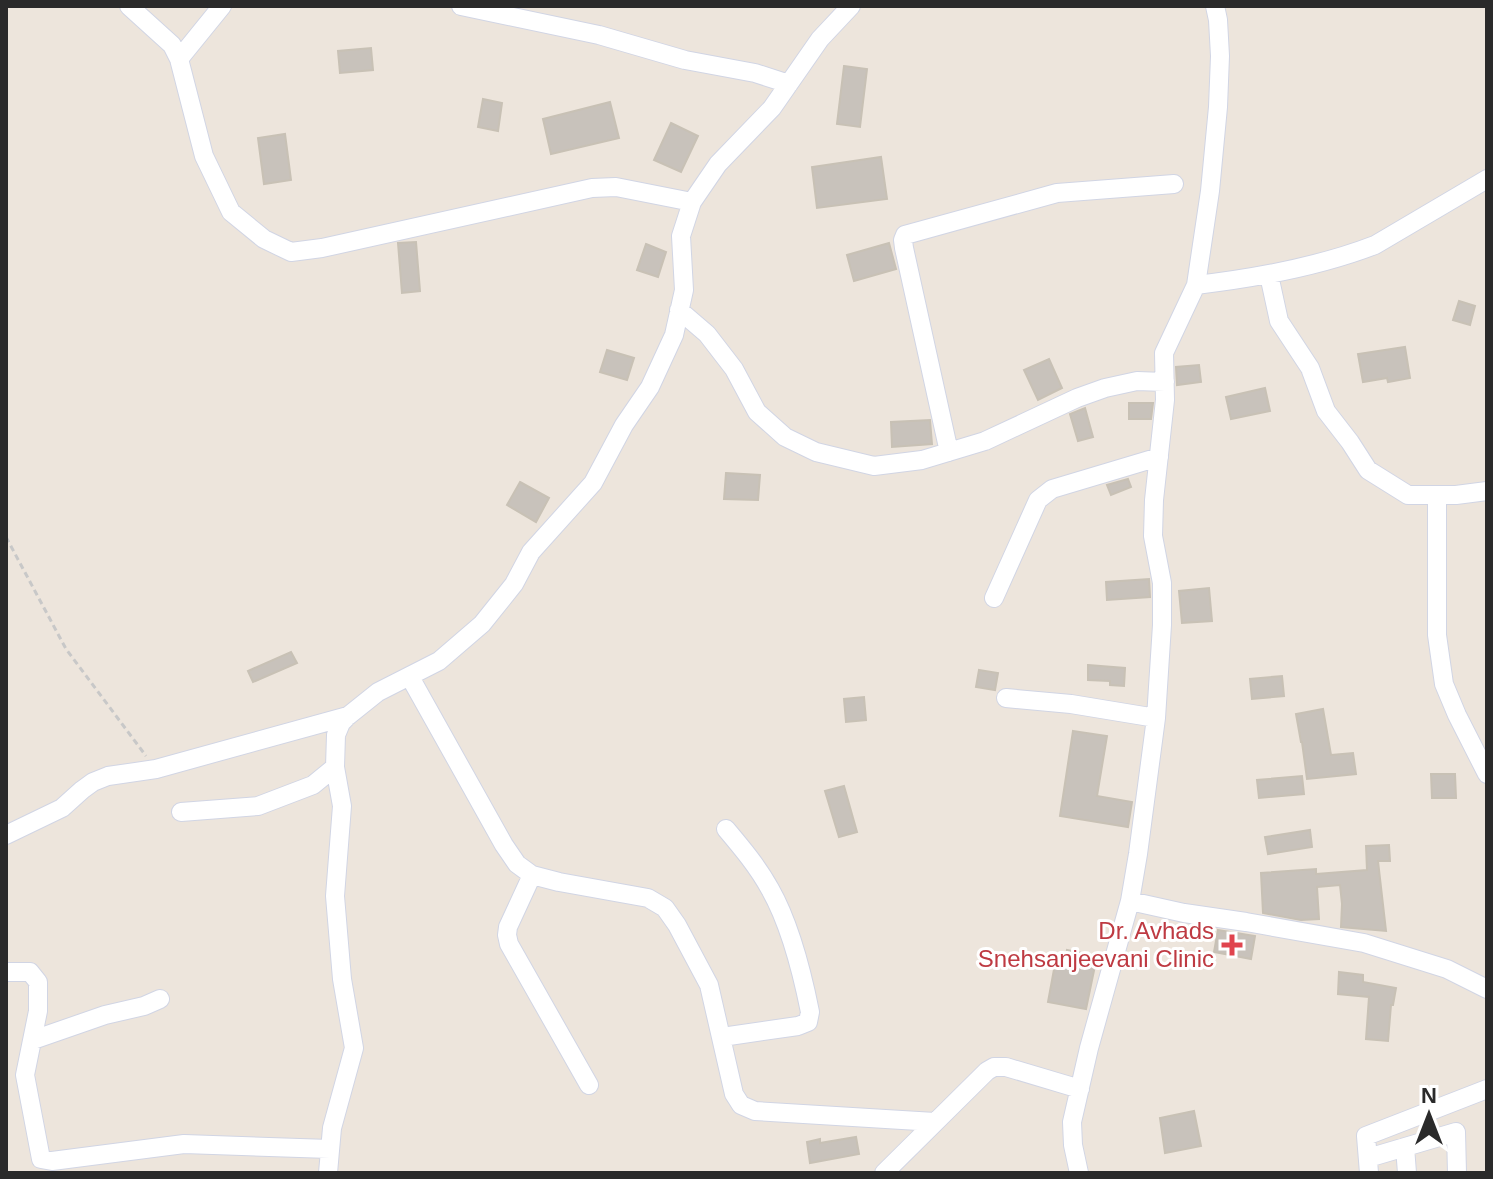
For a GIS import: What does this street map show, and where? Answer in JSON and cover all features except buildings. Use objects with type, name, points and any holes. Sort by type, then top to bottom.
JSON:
[{"type":"street","points":[[129,6],[172,45],[179,59],[204,156],[231,212],[264,239],[291,252],[322,248],[592,188],[616,187],[692,202]]},
{"type":"street","points":[[179,59],[222,6]]},
{"type":"street","points":[[461,6],[599,35],[685,60],[755,73],[789,84]]},
{"type":"street","points":[[328,1173],[332,1128],[354,1048],[342,979],[335,896],[342,806],[335,767],[336,735],[341,723],[378,692],[439,661],[482,624],[514,584],[531,552],[593,483],[624,425],[650,387],[674,335],[684,290],[681,236],[692,202],[718,164],[772,108],[820,39],[851,6]]},
{"type":"street","points":[[1079,1173],[1072,1122],[1130,901],[1156,718],[1162,583],[1153,536],[1165,400],[1164,353],[1196,285],[1210,191],[1220,56],[1215,6]]},
{"type":"street","points":[[1196,285],[1269,275],[1357,252],[1375,245],[1487,179]]},
{"type":"street","points":[[949,452],[904,248],[905,235],[1057,193],[1174,184]]},
{"type":"street","points":[[1269,275],[1279,321],[1310,368],[1326,411],[1368,470],[1408,495],[1487,491]]},
{"type":"street","points":[[679,310],[707,334],[734,369],[757,412],[785,437],[816,452],[874,466],[922,460],[985,441],[1105,388],[1137,381],[1165,382]]},
{"type":"street","points":[[994,598],[1038,500],[1052,489],[1159,457]]},
{"type":"street","points":[[1437,495],[1437,635],[1444,684],[1487,774]]},
{"type":"street","points":[[410,677],[517,864],[532,875],[648,898],[665,908],[709,985],[734,1094],[741,1105],[755,1111],[935,1122]]},
{"type":"street","points":[[1006,698],[1071,704],[1156,718]]},
{"type":"street","points":[[6,835],[62,808],[93,782],[108,776],[156,769],[348,716]]},
{"type":"street","points":[[181,812],[258,806],[313,785],[335,767]]},
{"type":"street","points":[[722,1037],[798,1026],[808,1022],[810,1012],[788,928],[771,890],[726,829]]},
{"type":"street","points":[[532,875],[508,927],[509,944],[589,1085]]},
{"type":"street","points":[[1130,901],[1364,943],[1447,969],[1487,989]]},
{"type":"street","points":[[6,972],[30,972],[38,982],[38,1011],[25,1075],[41,1159],[52,1161],[184,1144],[330,1149]]},
{"type":"street","points":[[33,1040],[160,999]]},
{"type":"street","points":[[884,1173],[994,1067],[1006,1067],[1080,1089]]},
{"type":"street","points":[[1457,1173],[1456,1132],[1405,1147],[1368,1165],[1366,1136],[1487,1089]]},
{"type":"street","points":[[1405,1147],[1407,1173]]},
{"type":"path","points":[[6,537],[66,649],[156,769]]},
{"type":"place","name":"Dr. Avhads Snehsanjeevani Clinic","points":[[1232,945]]}]
